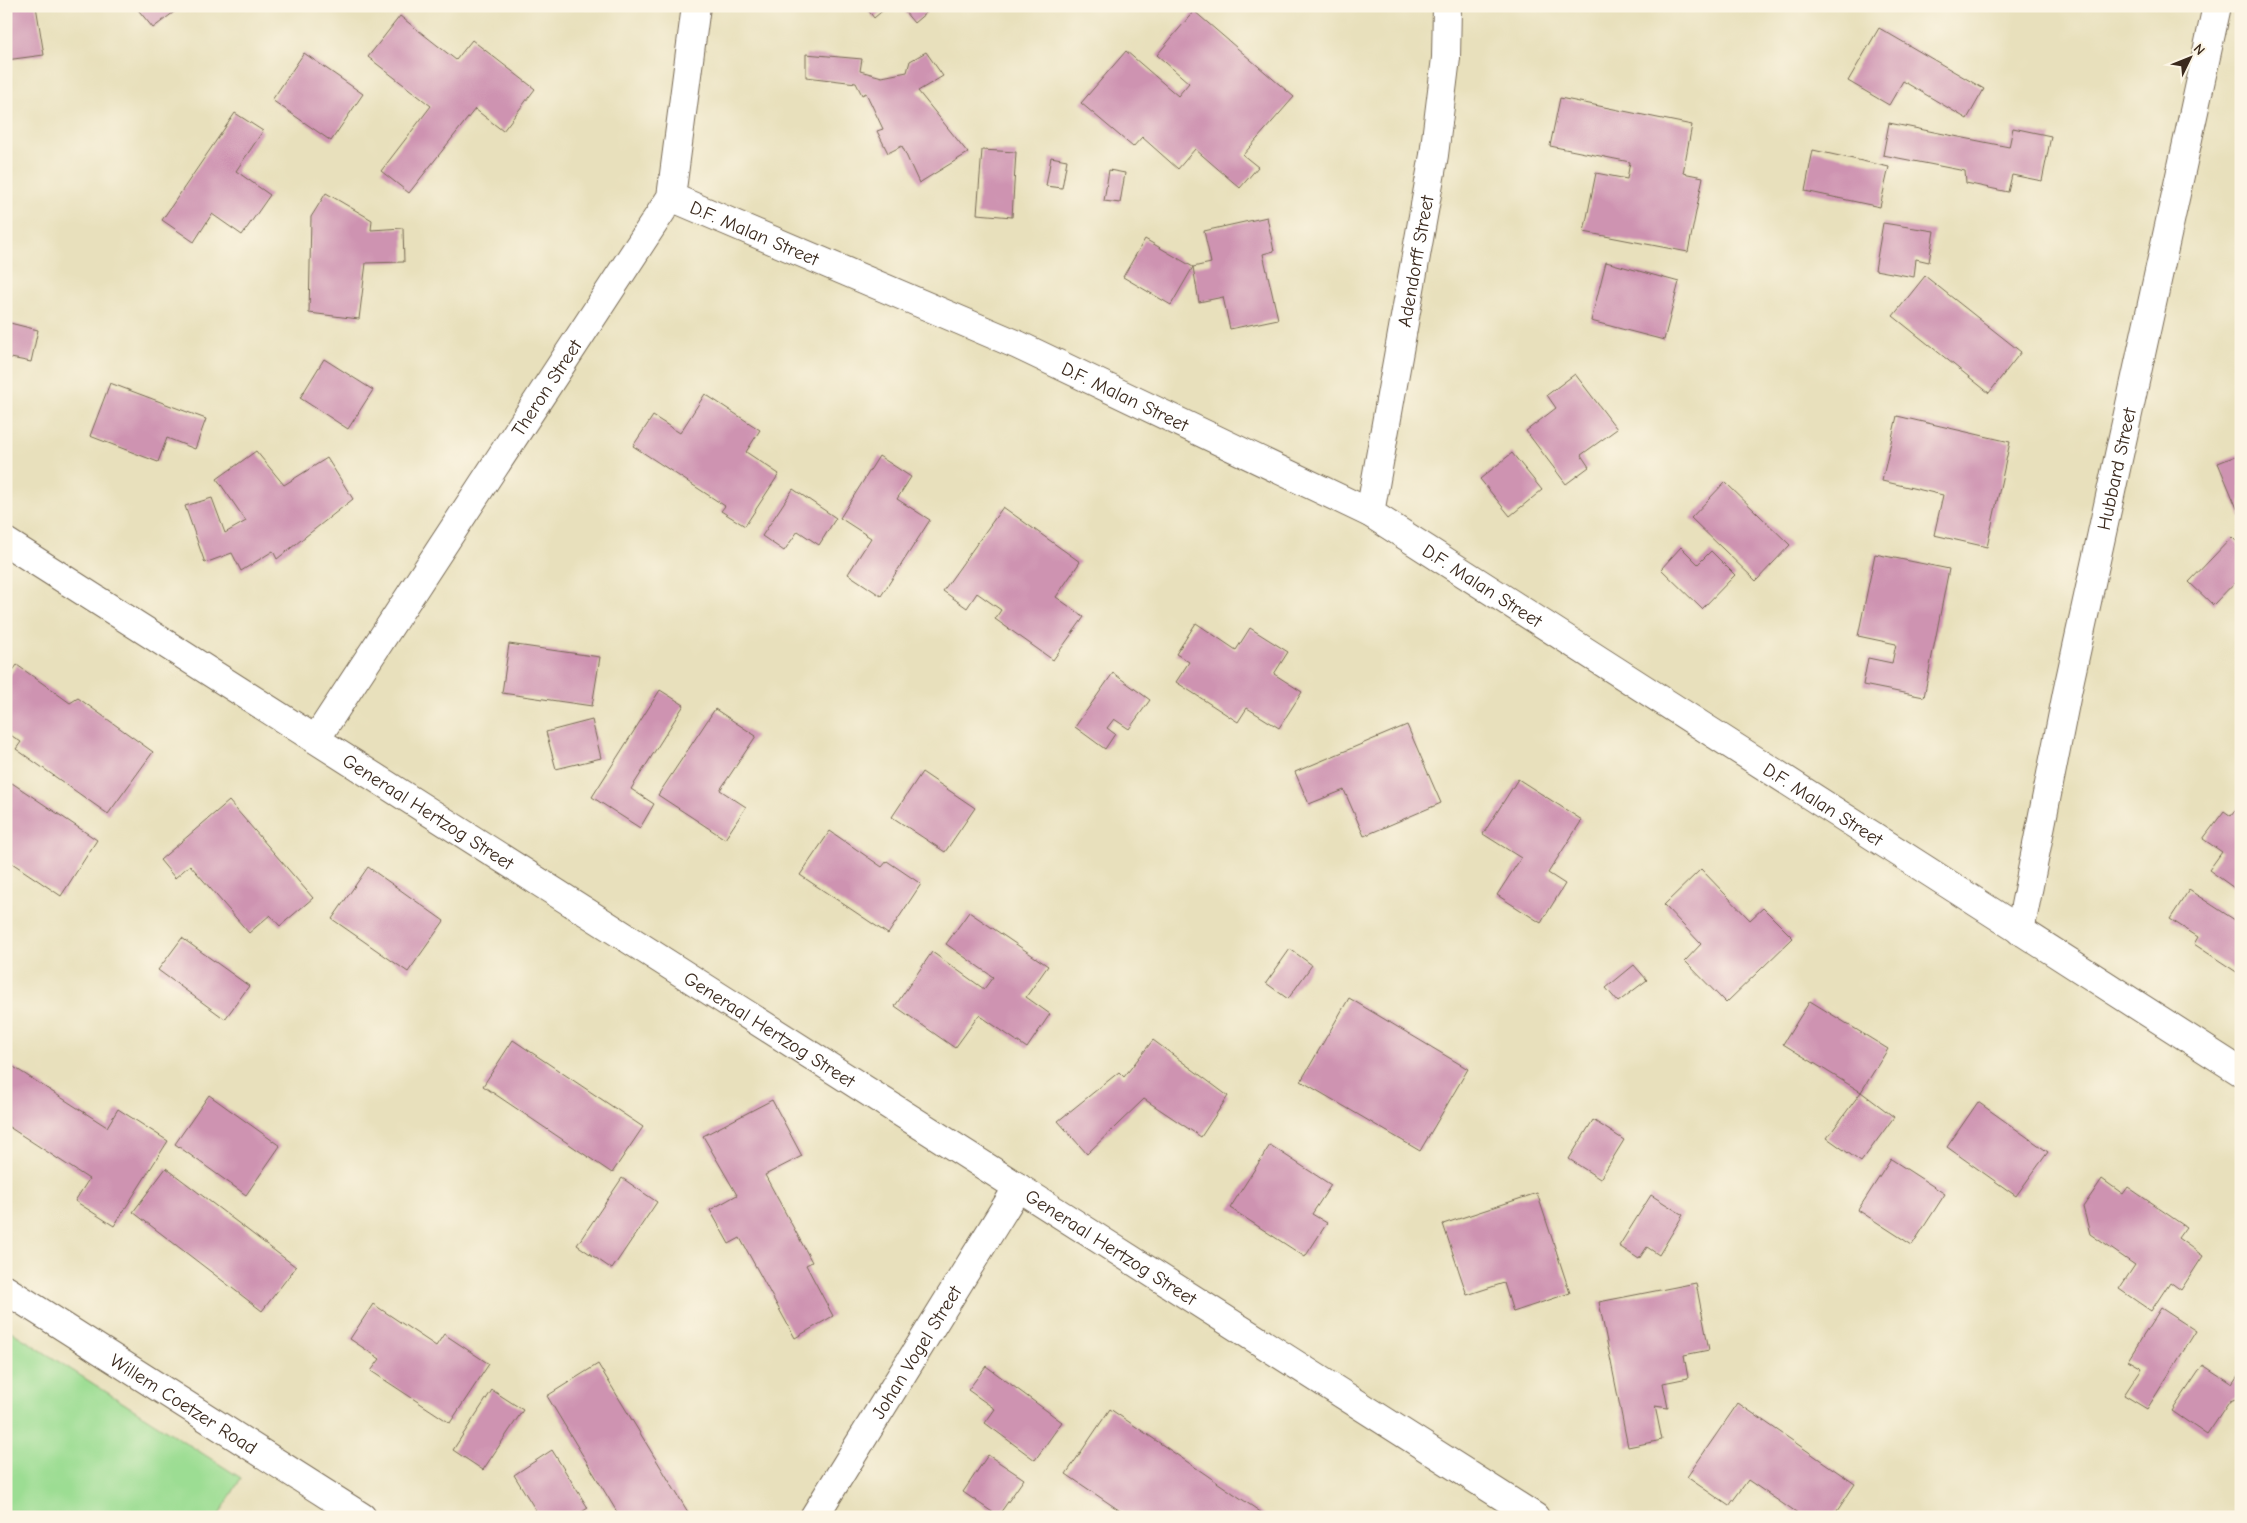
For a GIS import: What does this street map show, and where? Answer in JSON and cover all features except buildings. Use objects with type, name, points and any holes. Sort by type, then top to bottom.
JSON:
[{"type":"street","name":"Theron Street","points":[[316,739],[671,196],[696,6]]},
{"type":"street","name":"Adendorff Street","points":[[1370,513],[1434,155],[1446,58],[1448,6]]},
{"type":"street","name":"Hubbard Street","points":[[2020,931],[2067,693],[2217,6]]},
{"type":"street","name":"D.F. Malan Street","points":[[671,196],[1018,345],[1370,513],[2241,1072]]},
{"type":"street","name":"Generaal Hertzog Street","points":[[6,542],[1535,1517]]},
{"type":"street","name":"Johan Vogel Street","points":[[814,1517],[1018,1188]]},
{"type":"street","name":"Willem Coetzer Road","points":[[6,1290],[362,1517]]},
{"type":"green space","points":[[6,1328],[241,1478],[218,1517],[6,1517]]}]
